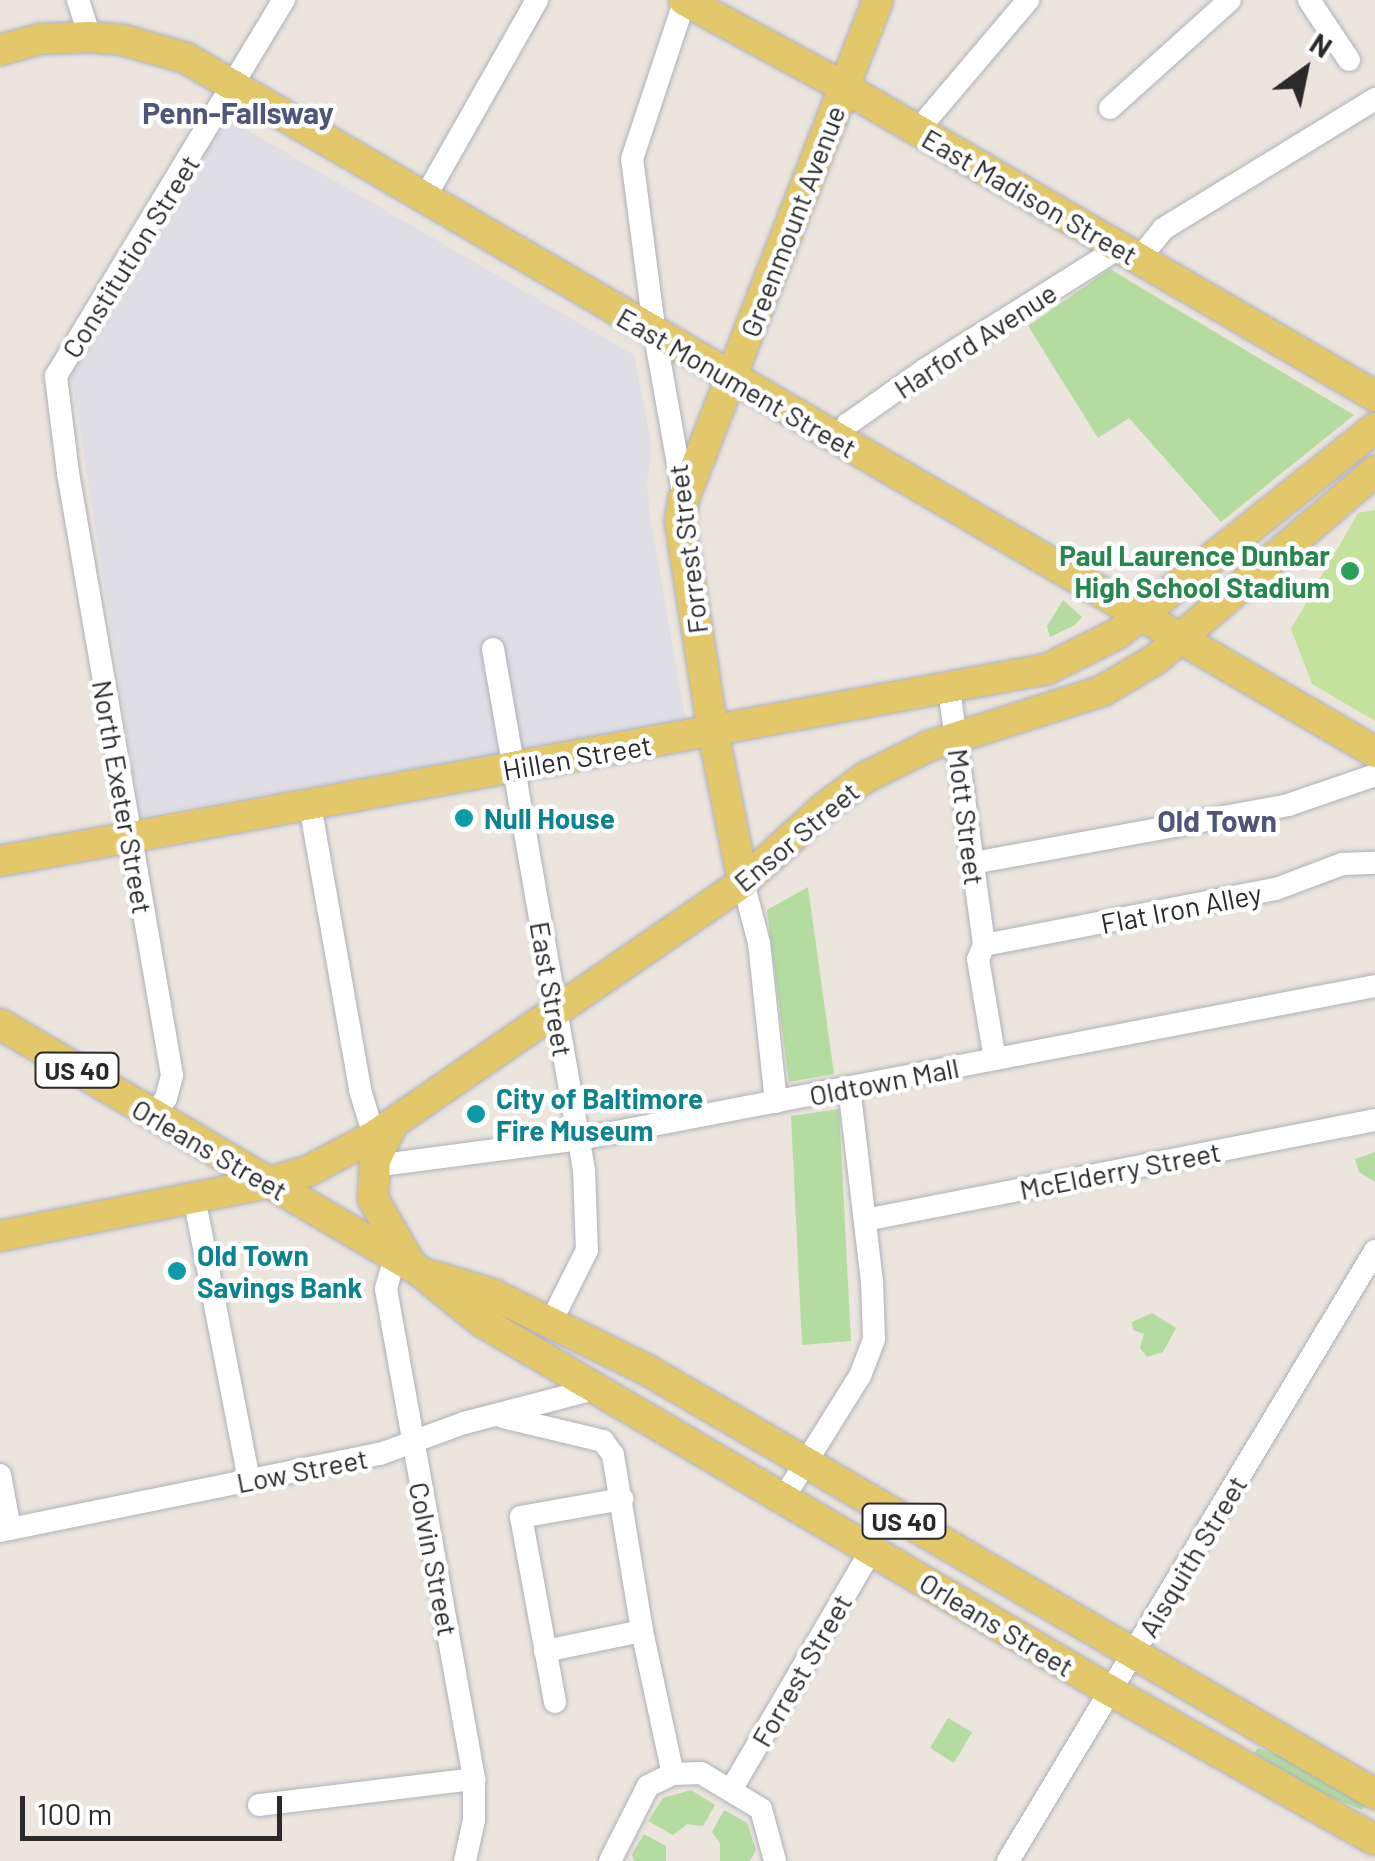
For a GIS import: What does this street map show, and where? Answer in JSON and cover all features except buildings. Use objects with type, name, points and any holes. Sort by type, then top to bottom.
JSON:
[{"type":"main road","name":"East Madison Street","points":[[685,0],[1375,396]]},
{"type":"main road","name":"Greenmount Avenue","points":[[684,498],[878,0]]},
{"type":"main road","name":"East Monument Street","points":[[0,50],[40,39],[90,37],[174,54],[1375,752]]},
{"type":"main road","points":[[1141,616],[1375,428]]},
{"type":"main road","name":"Ensor Street","points":[[0,1236],[268,1183],[308,1171],[383,1131],[743,882],[847,790],[900,758],[1102,691],[1156,659],[1375,471]]},
{"type":"main road","name":"Forrest Street","points":[[684,498],[681,549],[743,882]]},
{"type":"main road","name":"Hillen Street","points":[[0,862],[1048,669],[1111,638],[1141,616]]},
{"type":"main road","name":"Orleans Street","points":[[0,1024],[410,1266],[480,1321],[1108,1690],[1375,1840]]},
{"type":"main road","points":[[383,1131],[375,1160],[373,1198],[410,1266]]},
{"type":"main road","name":"Orleans Street","points":[[410,1266],[492,1294],[649,1371],[1375,1794]]},
{"type":"street","points":[[78,0],[90,37]]},
{"type":"street","name":"Constitution Street","points":[[68,473],[56,376],[284,0]]},
{"type":"street","points":[[424,199],[538,0]]},
{"type":"street","name":"Forrest Street","points":[[684,498],[655,334],[632,150],[685,0]]},
{"type":"street","points":[[918,131],[1028,0]]},
{"type":"street","points":[[1110,108],[1230,0]]},
{"type":"street","points":[[1309,0],[1348,60]]},
{"type":"street","name":"Harford Avenue","points":[[838,441],[848,424],[910,380],[1130,254],[1162,229],[1375,99]]},
{"type":"street","name":"North Exeter Street","points":[[68,473],[172,1075],[166,1098],[154,1116]]},
{"type":"street","name":"East Street","points":[[492,649],[584,1170],[587,1250],[551,1322]]},
{"type":"street","name":"Mott Street","points":[[949,689],[984,944],[978,960],[996,1059]]},
{"type":"street","points":[[973,863],[1288,805],[1375,775]]},
{"type":"street","points":[[310,806],[360,1090],[383,1131]]},
{"type":"street","name":"Flat Iron Alley","points":[[984,944],[1276,889],[1342,864],[1375,863]]},
{"type":"street","name":"Forrest Street","points":[[743,882],[756,920],[776,1102]]},
{"type":"street","name":"Oldtown Mall","points":[[390,1164],[580,1139],[1375,986]]},
{"type":"street","points":[[783,1498],[860,1376],[874,1339],[849,1087]]},
{"type":"street","name":"McElderry Street","points":[[864,1220],[1375,1120]]},
{"type":"street","points":[[194,1198],[248,1480]]},
{"type":"street","name":"Aisquith Street","points":[[1008,1861],[1375,1251]]},
{"type":"street","name":"Colvin Street","points":[[410,1266],[386,1288],[474,1778],[476,1801],[466,1861]]},
{"type":"street","name":"Low Street","points":[[5,1530],[412,1444],[494,1415],[598,1388]]},
{"type":"street","points":[[494,1415],[603,1441],[614,1455],[642,1631],[674,1774]]},
{"type":"street","points":[[0,1475],[5,1530]]},
{"type":"street","points":[[555,1702],[521,1517],[622,1500]]},
{"type":"street","name":"Forrest Street","points":[[730,1790],[871,1550]]},
{"type":"street","points":[[546,1651],[642,1631]]},
{"type":"street","points":[[610,1861],[648,1786],[674,1774],[700,1772],[761,1809],[775,1861]]},
{"type":"street","points":[[259,1805],[474,1778]]},
{"type":"shaded area","points":[[225,117],[634,355],[652,447],[647,482],[650,516],[686,722],[140,816],[71,372]]},
{"type":"green space","points":[[1110,269],[1354,415],[1221,522],[1129,418],[1098,438],[1028,326]]},
{"type":"green space","name":"Paul Laurence Dunbar High School Stadium","points":[[1375,510],[1375,721],[1312,684],[1291,629],[1358,513]]},
{"type":"green space","points":[[1063,600],[1082,617],[1075,625],[1050,637],[1047,626]]},
{"type":"green space","points":[[808,887],[834,1074],[789,1082],[767,910]]},
{"type":"green space","points":[[839,1109],[851,1341],[802,1345],[791,1116]]},
{"type":"green space","points":[[1375,1152],[1375,1182],[1359,1172],[1355,1159]]},
{"type":"green space","points":[[1152,1313],[1176,1328],[1163,1352],[1147,1357],[1140,1348],[1144,1334],[1133,1330],[1132,1322]]},
{"type":"green space","points":[[948,1718],[972,1732],[954,1763],[930,1748]]},
{"type":"green space","points":[[1258,1748],[1291,1760],[1366,1803],[1362,1810],[1323,1794],[1254,1753]]},
{"type":"green space","points":[[691,1790],[715,1805],[703,1826],[687,1824],[673,1835],[648,1821],[663,1798]]},
{"type":"green space","points":[[724,1810],[747,1823],[756,1850],[750,1861],[720,1861],[720,1843],[712,1832]]},
{"type":"green space","points":[[644,1834],[666,1846],[666,1861],[634,1861],[632,1854]]},
{"type":"place","name":"Paul Laurence Dunbar High School Stadium","points":[[1350,571]]},
{"type":"place","name":"Null House","points":[[464,818]]},
{"type":"place","name":"City of Baltimore Fire Museum","points":[[476,1114]]},
{"type":"place","name":"Old Town Savings Bank","points":[[177,1271]]},
{"type":"district","name":"Penn-Fallsway","points":[[238,112]]},
{"type":"district","name":"Old Town","points":[[1217,820]]}]
